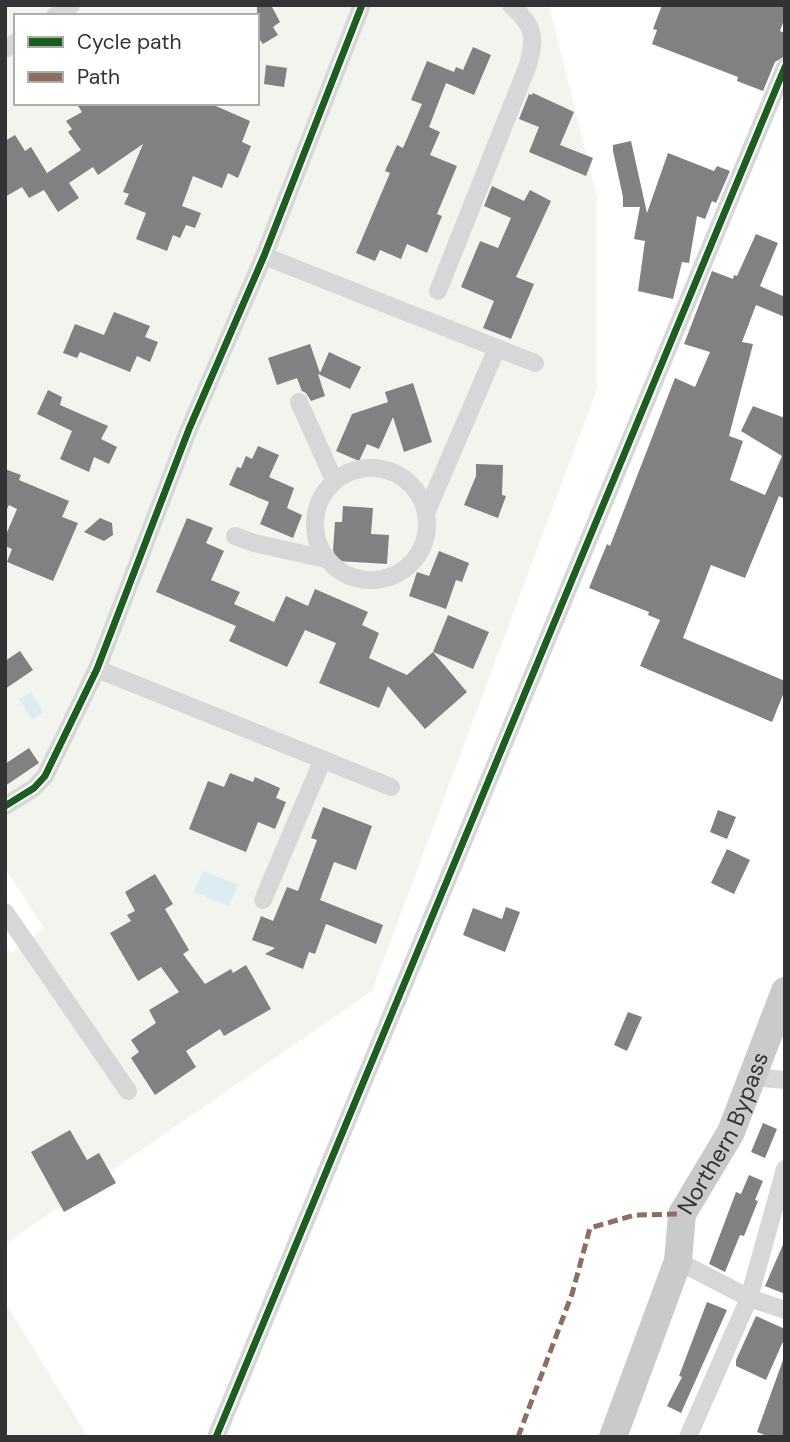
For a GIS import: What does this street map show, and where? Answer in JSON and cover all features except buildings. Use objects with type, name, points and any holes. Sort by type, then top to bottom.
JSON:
[{"type":"main road","name":"Northern Bypass","points":[[613,1437],[678,1261],[682,1214],[731,1132],[785,992]]},
{"type":"street","points":[[5,806],[34,788],[44,776],[97,669],[189,429],[264,256],[362,5]]},
{"type":"street","points":[[438,291],[528,65],[533,35],[526,19],[511,5]]},
{"type":"street","points":[[216,1437],[785,67]]},
{"type":"street","points":[[264,256],[536,363]]},
{"type":"street","points":[[235,536],[254,543],[326,559],[343,573],[362,580],[388,579],[403,570],[418,555],[426,535],[426,513],[497,348]]},
{"type":"street","points":[[299,402],[334,480]]},
{"type":"street","points":[[326,559],[316,536],[316,511],[334,480],[348,472],[372,467],[397,474],[416,490],[426,513]]},
{"type":"street","points":[[97,669],[391,787]]},
{"type":"street","points":[[263,900],[323,759]]},
{"type":"street","points":[[5,912],[128,1091]]},
{"type":"street","points":[[753,1077],[785,1080]]},
{"type":"street","points":[[688,1437],[749,1298],[785,1169]]},
{"type":"street","points":[[678,1261],[749,1298],[785,1310]]},
{"type":"shaded area","points":[[5,5],[549,5],[597,197],[597,389],[372,991],[5,1244],[5,946],[11,953],[44,928],[5,868]]},
{"type":"shaded area","points":[[31,692],[43,712],[32,720],[19,699]]},
{"type":"shaded area","points":[[203,871],[238,885],[229,906],[194,892]]},
{"type":"shaded area","points":[[5,1302],[88,1437],[5,1437]]},
{"type":"marked path","points":[[518,1437],[572,1294],[590,1228],[635,1215],[682,1214]]},
{"type":"cycle path","points":[[5,806],[34,788],[45,776],[97,669],[189,429],[264,256],[362,5]]},
{"type":"cycle path","points":[[216,1437],[785,67]]}]
